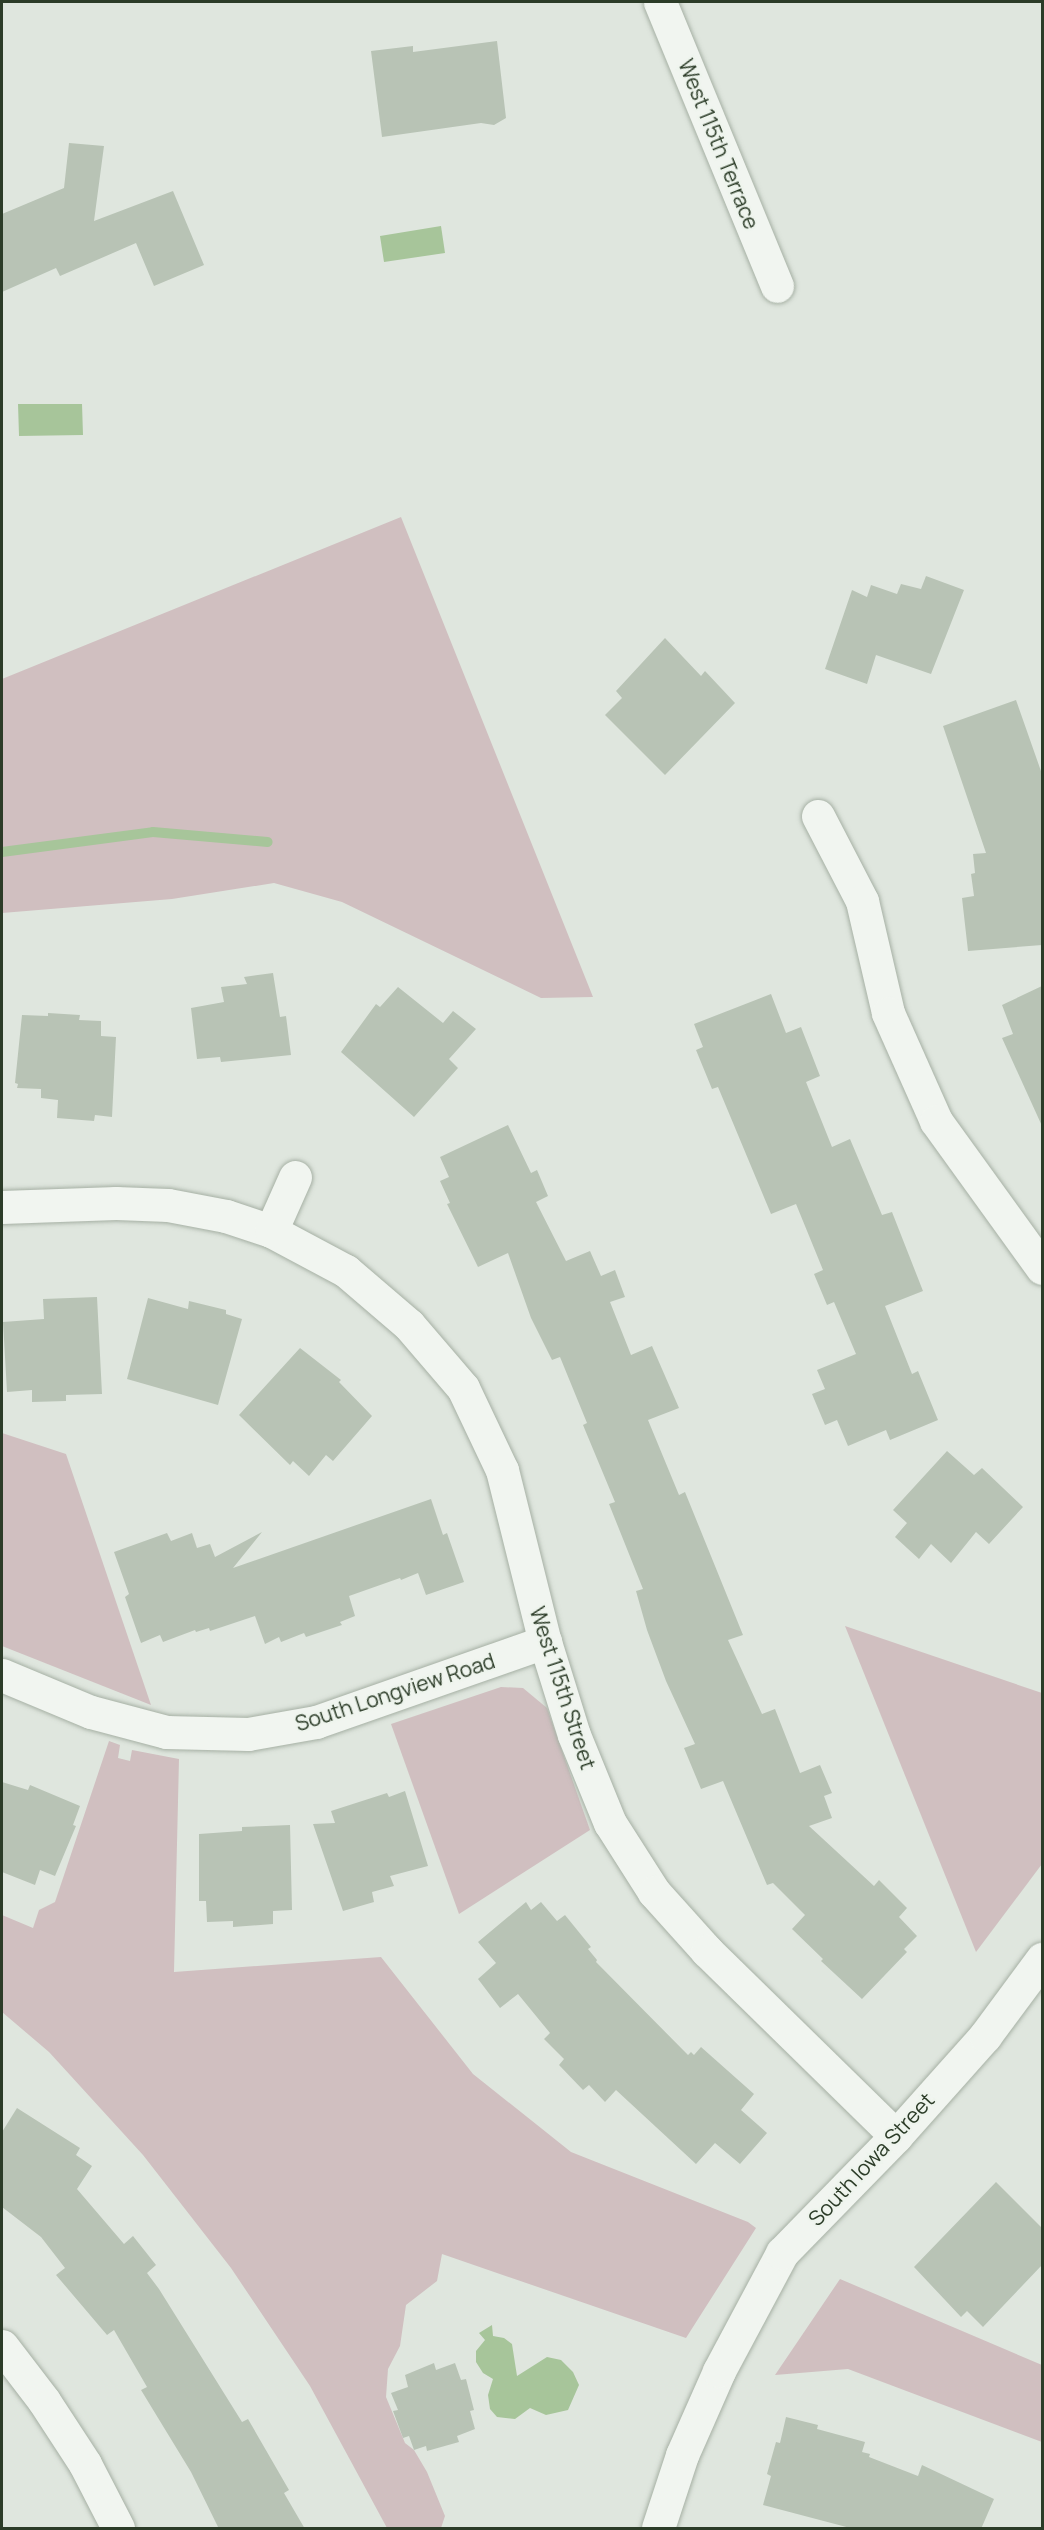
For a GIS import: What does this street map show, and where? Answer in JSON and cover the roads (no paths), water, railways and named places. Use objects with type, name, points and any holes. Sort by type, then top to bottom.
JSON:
[{"type":"street","name":"West 115th Terrace","points":[[660,2],[777,286]]},
{"type":"street","points":[[818,816],[862,901],[888,1013],[936,1121],[1042,1268]]},
{"type":"street","points":[[271,1231],[295,1177]]},
{"type":"street","name":"West 115th Street","points":[[2,1207],[116,1203],[168,1205],[226,1216],[271,1231],[346,1271],[409,1325],[463,1388],[502,1470],[544,1642],[574,1735],[610,1823],[654,1892],[707,1951],[896,2136]]},
{"type":"street","name":"South Longview Road","points":[[2,1675],[91,1712],[166,1732],[248,1734],[316,1722],[544,1642]]},
{"type":"street","name":"South Iowa Street","points":[[658,2529],[682,2455],[719,2371],[782,2253],[896,2136],[985,2036],[1042,1960]]},
{"type":"street","points":[[2,2346],[33,2385],[85,2464],[118,2529]]},
{"type":"waterway","points":[[2,852],[153,832],[268,842]]}]
